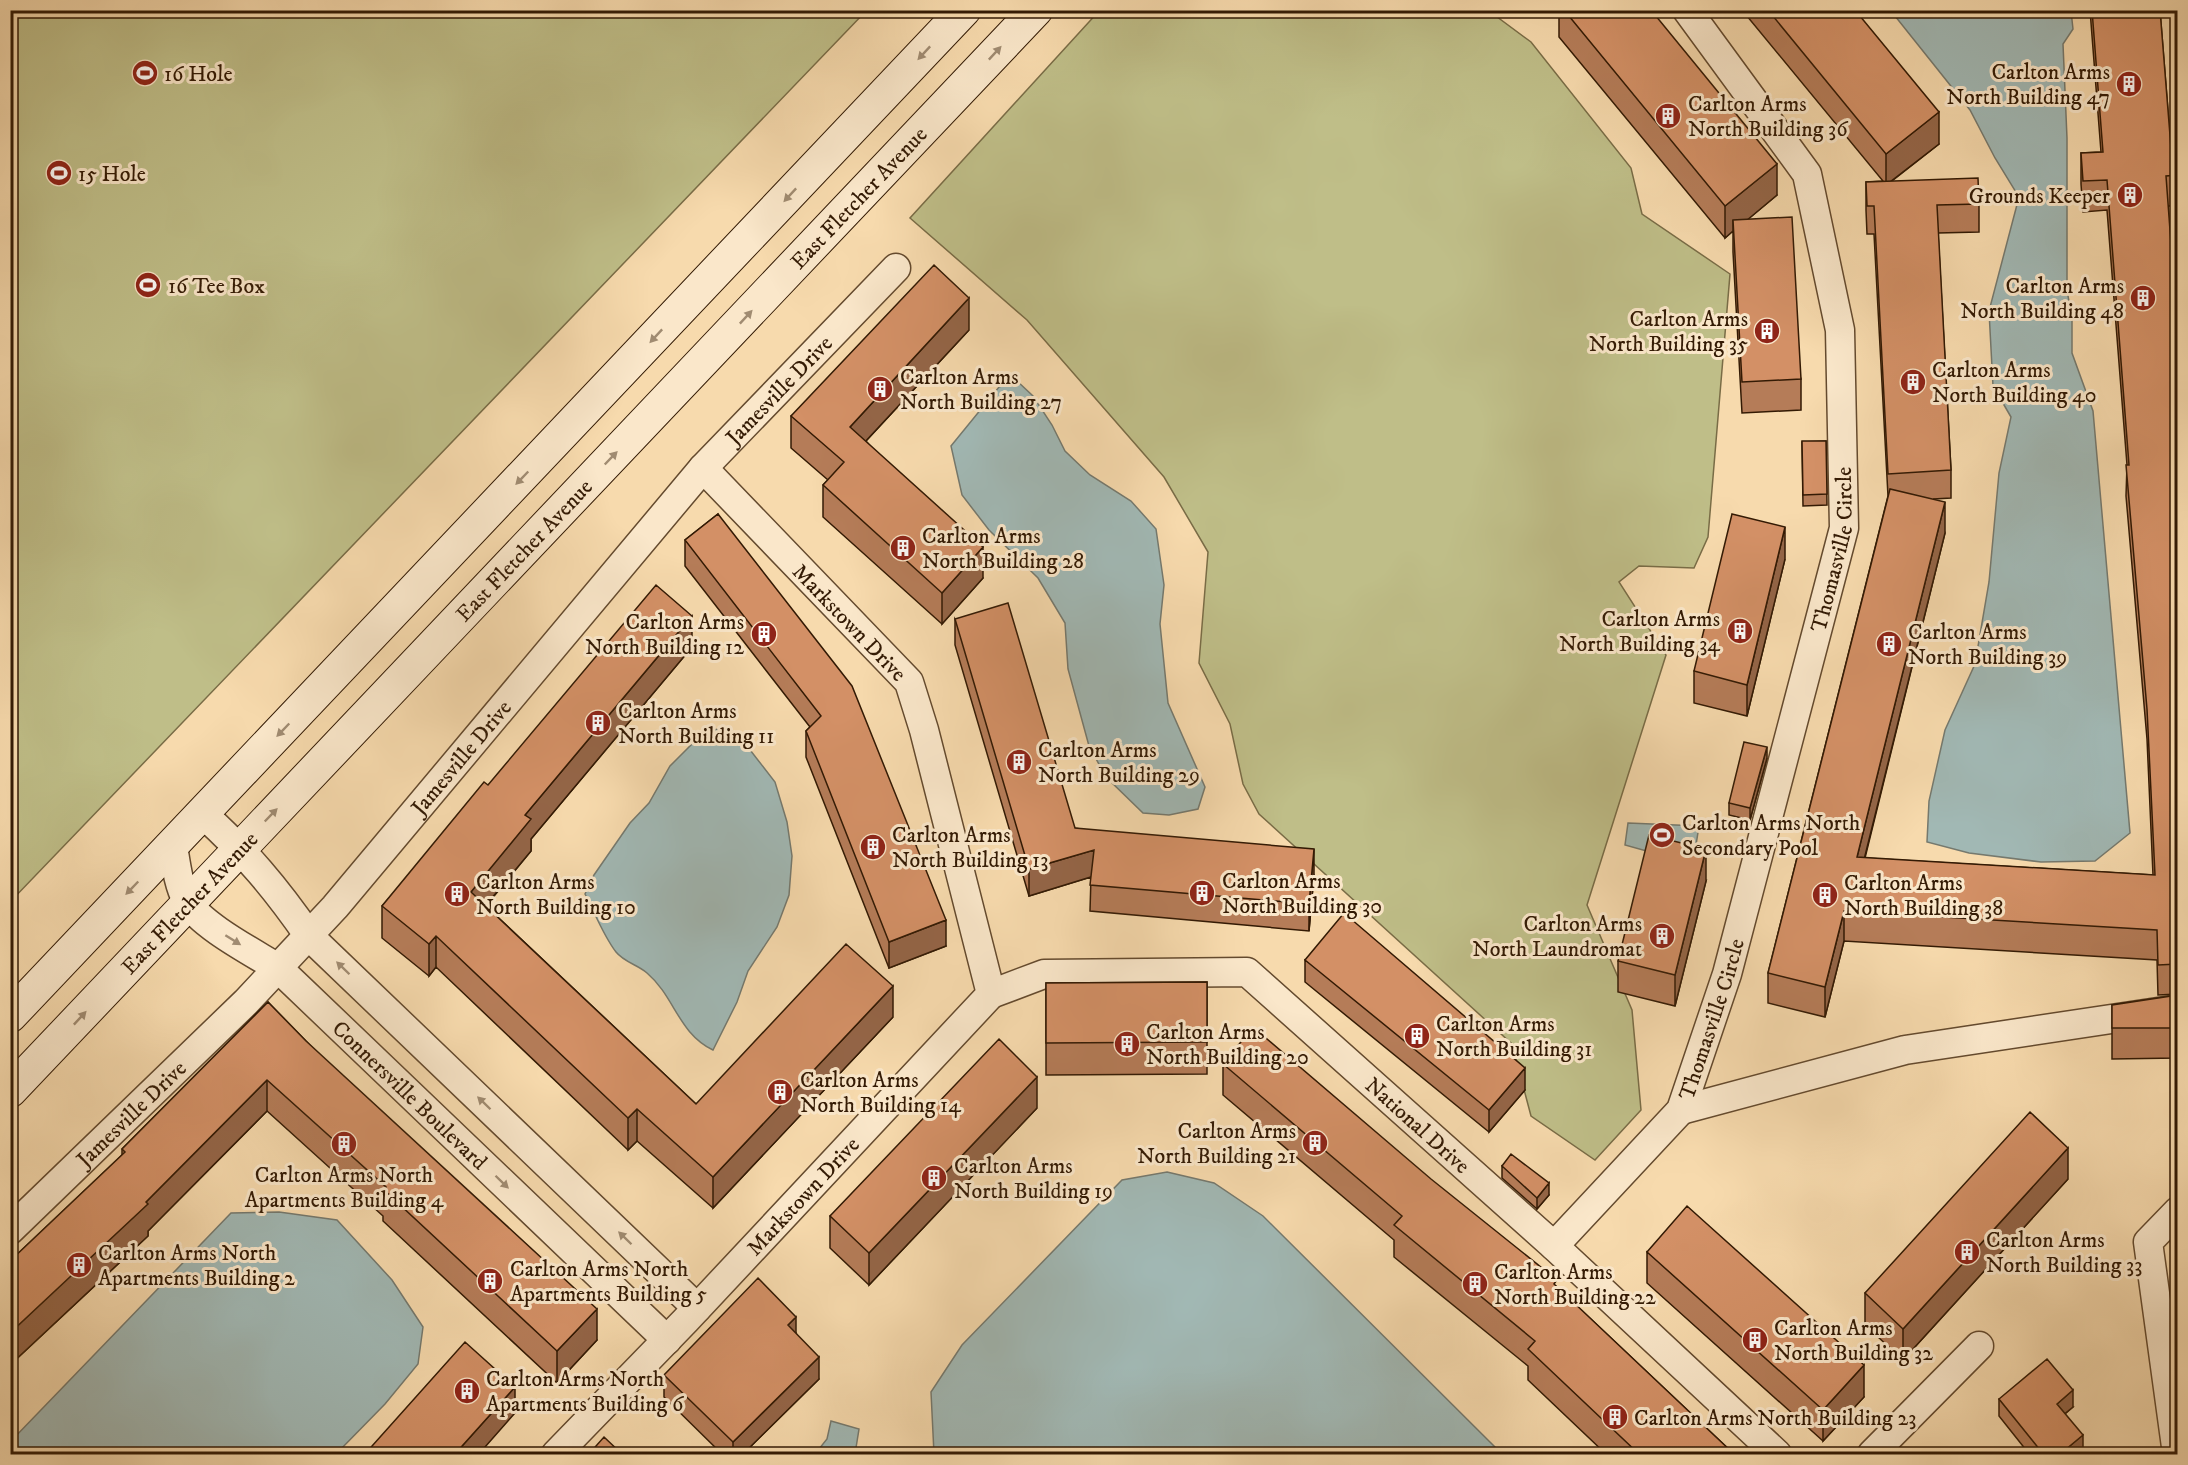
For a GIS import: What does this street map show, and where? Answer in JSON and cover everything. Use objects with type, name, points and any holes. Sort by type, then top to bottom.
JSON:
[{"type":"main road","points":[[10,1016],[964,10]]},
{"type":"main road","name":"East Fletcher Avenue","points":[[10,1091],[1036,10]]},
{"type":"street","name":"Thomasville Circle","points":[[1554,1246],[1681,1110],[1727,974],[1844,528],[1840,330],[1807,174],[1687,10]]},
{"type":"street","name":"Jamesville Drive","points":[[10,1230],[309,936],[703,468],[896,268]]},
{"type":"street","name":"Markstown Drive","points":[[556,1455],[992,994],[924,730],[909,682],[703,468]]},
{"type":"street","name":"Connersville Boulevard","points":[[203,814],[240,848],[274,885],[309,936],[697,1308]]},
{"type":"street","name":"Connersville Boulevard","points":[[173,846],[181,888],[188,903],[214,928],[278,968],[667,1340]]},
{"type":"street","name":"National Drive","points":[[992,994],[1044,974],[1247,972],[1554,1246],[1777,1455]]},
{"type":"street","name":"Thomasville Circle","points":[[1681,1110],[1905,1050],[2178,1009]]},
{"type":"street","points":[[2177,1455],[2148,1242],[2178,1211]]},
{"type":"street","points":[[1872,1455],[1979,1346]]},
{"type":"shaded area","points":[[10,11],[866,11],[11,901]]},
{"type":"shaded area","points":[[1099,11],[1489,11],[1531,42],[1631,168],[1642,214],[1730,274],[1708,537],[1694,568],[1639,566],[1619,582],[1666,655],[1587,905],[1632,1010],[1641,1110],[1595,1160],[1531,1116],[1512,1044],[1259,814],[1243,784],[1230,724],[1199,663],[1208,552],[1164,477],[1027,320],[910,218]]},
{"type":"water","points":[[1891,11],[2071,11],[2073,29],[2063,44],[2067,138],[2067,290],[2072,319],[2072,353],[2093,411],[2130,833],[2095,861],[2041,862],[1969,853],[1927,842],[1929,801],[1945,730],[1975,664],[1989,582],[1999,473],[2011,417],[1993,386],[1989,311],[2019,197],[1970,110]]},
{"type":"water","points":[[1016,380],[1033,396],[1052,425],[1065,451],[1090,475],[1131,501],[1156,529],[1164,585],[1160,624],[1168,703],[1205,787],[1198,809],[1169,815],[1143,813],[1106,777],[1089,746],[1068,669],[1065,623],[1038,578],[989,530],[962,495],[951,446],[999,387]]},
{"type":"water","points":[[728,727],[747,746],[775,782],[787,822],[792,856],[789,895],[777,927],[748,971],[737,1002],[713,1050],[692,1034],[656,983],[643,970],[616,952],[585,894],[594,875],[630,823],[649,803],[670,766],[704,732]]},
{"type":"water","name":"Carlton Arms North Secondary Pool","points":[[1628,823],[1699,826],[1693,864],[1625,845]]},
{"type":"water","points":[[1167,1172],[1214,1183],[1263,1216],[1502,1454],[934,1454],[931,1392],[962,1345],[1122,1180]]},
{"type":"water","points":[[279,1212],[337,1220],[392,1280],[423,1327],[418,1364],[385,1404],[336,1454],[11,1454],[11,1441],[231,1213]]},
{"type":"water","points":[[831,1421],[859,1429],[855,1454],[815,1454],[827,1439]]},
{"type":"building","name":"Carlton Arms North Building 36","points":[[1564,10],[1651,10],[1777,164],[1725,206]]},
{"type":"building","points":[[1768,10],[1855,10],[1939,112],[1886,154]]},
{"type":"building","points":[[2092,10],[2160,10],[2171,148],[2178,147],[2178,175],[2166,176],[2178,339],[2178,964],[2158,965],[2157,930],[1844,911],[1825,987],[1768,973],[1890,489],[1945,502],[1857,857],[2155,875],[2147,709],[2126,465],[2129,465],[2107,180],[2083,181],[2081,153],[2103,152]]},
{"type":"building","name":"Carlton Arms North Building 40","points":[[1978,178],[1979,204],[1937,205],[1951,470],[1888,474],[1874,206],[1867,206],[1866,182]]},
{"type":"building","name":"Carlton Arms North Building 35","points":[[1792,217],[1801,379],[1742,382],[1733,220]]},
{"type":"building","points":[[934,265],[969,298],[850,427],[983,547],[942,593],[823,485],[844,462],[791,416]]},
{"type":"building","points":[[1802,441],[1826,441],[1827,494],[1803,495]]},
{"type":"building","points":[[718,514],[852,686],[946,920],[889,942],[806,731],[821,716],[685,540]]},
{"type":"building","name":"Carlton Arms North Building 34","points":[[1732,514],[1785,527],[1747,685],[1694,671]]},
{"type":"building","points":[[656,585],[692,616],[525,815],[531,819],[471,892],[696,1104],[846,944],[893,986],[713,1177],[637,1109],[628,1118],[436,936],[429,944],[382,906],[484,782],[488,785]]},
{"type":"building","points":[[1008,603],[1075,828],[1314,849],[1309,904],[1090,885],[1094,850],[1029,869],[955,619]]},
{"type":"building","points":[[1744,742],[1767,747],[1750,808],[1729,803]]},
{"type":"building","name":"Carlton Arms North Laundromat","points":[[1649,835],[1706,849],[1675,975],[1618,961]]},
{"type":"building","name":"Carlton Arms North Building 31","points":[[1344,913],[1525,1068],[1489,1110],[1305,960]]},
{"type":"building","points":[[1207,982],[1207,1042],[1046,1043],[1046,983]]},
{"type":"building","points":[[2178,995],[2178,1028],[2112,1028],[2112,1005]]},
{"type":"building","points":[[268,1002],[306,1041],[597,1309],[557,1351],[383,1189],[386,1187],[267,1080],[146,1202],[148,1204],[10,1333],[10,1261],[125,1152],[122,1149]]},
{"type":"building","points":[[1253,1027],[1431,1179],[1557,1280],[1554,1284],[1735,1455],[1640,1455],[1528,1349],[1535,1341],[1394,1225],[1402,1216],[1223,1064]]},
{"type":"building","points":[[999,1039],[1037,1077],[869,1253],[830,1216]]},
{"type":"building","points":[[2030,1112],[2068,1148],[1903,1329],[1865,1293]]},
{"type":"building","points":[[1511,1154],[1549,1183],[1537,1198],[1502,1166]]},
{"type":"building","points":[[1687,1206],[1864,1365],[1823,1410],[1647,1252]]},
{"type":"building","points":[[758,1278],[796,1317],[788,1325],[819,1357],[733,1442],[664,1375]]},
{"type":"building","points":[[465,1342],[515,1387],[454,1455],[364,1455]]},
{"type":"building","points":[[2047,1359],[2073,1390],[2057,1404],[2083,1435],[2059,1455],[2044,1455],[1999,1399]]},
{"type":"building","points":[[604,1437],[623,1455],[588,1455]]},
{"type":"place","name":"16 Hole","points":[[145,73]]},
{"type":"place","name":"Carlton Arms North Building 47","points":[[2129,84]]},
{"type":"place","name":"Carlton Arms North Building 36","points":[[1668,116]]},
{"type":"place","name":"15 Hole","points":[[59,173]]},
{"type":"place","name":"Grounds Keeper","points":[[2130,195]]},
{"type":"place","name":"16 Tee Box","points":[[148,285]]},
{"type":"place","name":"Carlton Arms North Building 48","points":[[2143,298]]},
{"type":"place","name":"Carlton Arms North Building 35","points":[[1767,331]]},
{"type":"place","name":"Carlton Arms North Building 40","points":[[1913,382]]},
{"type":"place","name":"Carlton Arms North Building 27","points":[[880,389]]},
{"type":"place","name":"Carlton Arms North Building 28","points":[[903,548]]},
{"type":"place","name":"Carlton Arms North Building 34","points":[[1740,631]]},
{"type":"place","name":"Carlton Arms North Building 12","points":[[764,634]]},
{"type":"place","name":"Carlton Arms North Building 39","points":[[1889,644]]},
{"type":"place","name":"Carlton Arms North Building 11","points":[[598,723]]},
{"type":"place","name":"Carlton Arms North Building 29","points":[[1019,762]]},
{"type":"place","name":"Carlton Arms North Secondary Pool","points":[[1662,835]]},
{"type":"place","name":"Carlton Arms North Building 13","points":[[873,847]]},
{"type":"place","name":"Carlton Arms North Building 30","points":[[1202,893]]},
{"type":"place","name":"Carlton Arms North Building 10","points":[[457,894]]},
{"type":"place","name":"Carlton Arms North Building 38","points":[[1825,895]]},
{"type":"place","name":"Carlton Arms North Laundromat","points":[[1662,936]]},
{"type":"place","name":"Carlton Arms North Building 31","points":[[1417,1036]]},
{"type":"place","name":"Carlton Arms North Building 20","points":[[1127,1044]]},
{"type":"place","name":"Carlton Arms North Building 14","points":[[780,1092]]},
{"type":"place","name":"Carlton Arms North Building 21","points":[[1315,1143]]},
{"type":"place","name":"Carlton Arms North Apartments Building 4","points":[[344,1144]]},
{"type":"place","name":"Carlton Arms North Building 19","points":[[934,1178]]},
{"type":"place","name":"Carlton Arms North Building 33","points":[[1967,1252]]},
{"type":"place","name":"Carlton Arms North Apartments Building 2","points":[[79,1265]]},
{"type":"place","name":"Carlton Arms North Apartments Building 5","points":[[490,1281]]},
{"type":"place","name":"Carlton Arms North Building 22","points":[[1475,1284]]},
{"type":"place","name":"Carlton Arms North Building 32","points":[[1755,1340]]},
{"type":"place","name":"Carlton Arms North Apartments Building 6","points":[[467,1391]]},
{"type":"place","name":"Carlton Arms North Building 23","points":[[1615,1417]]}]
